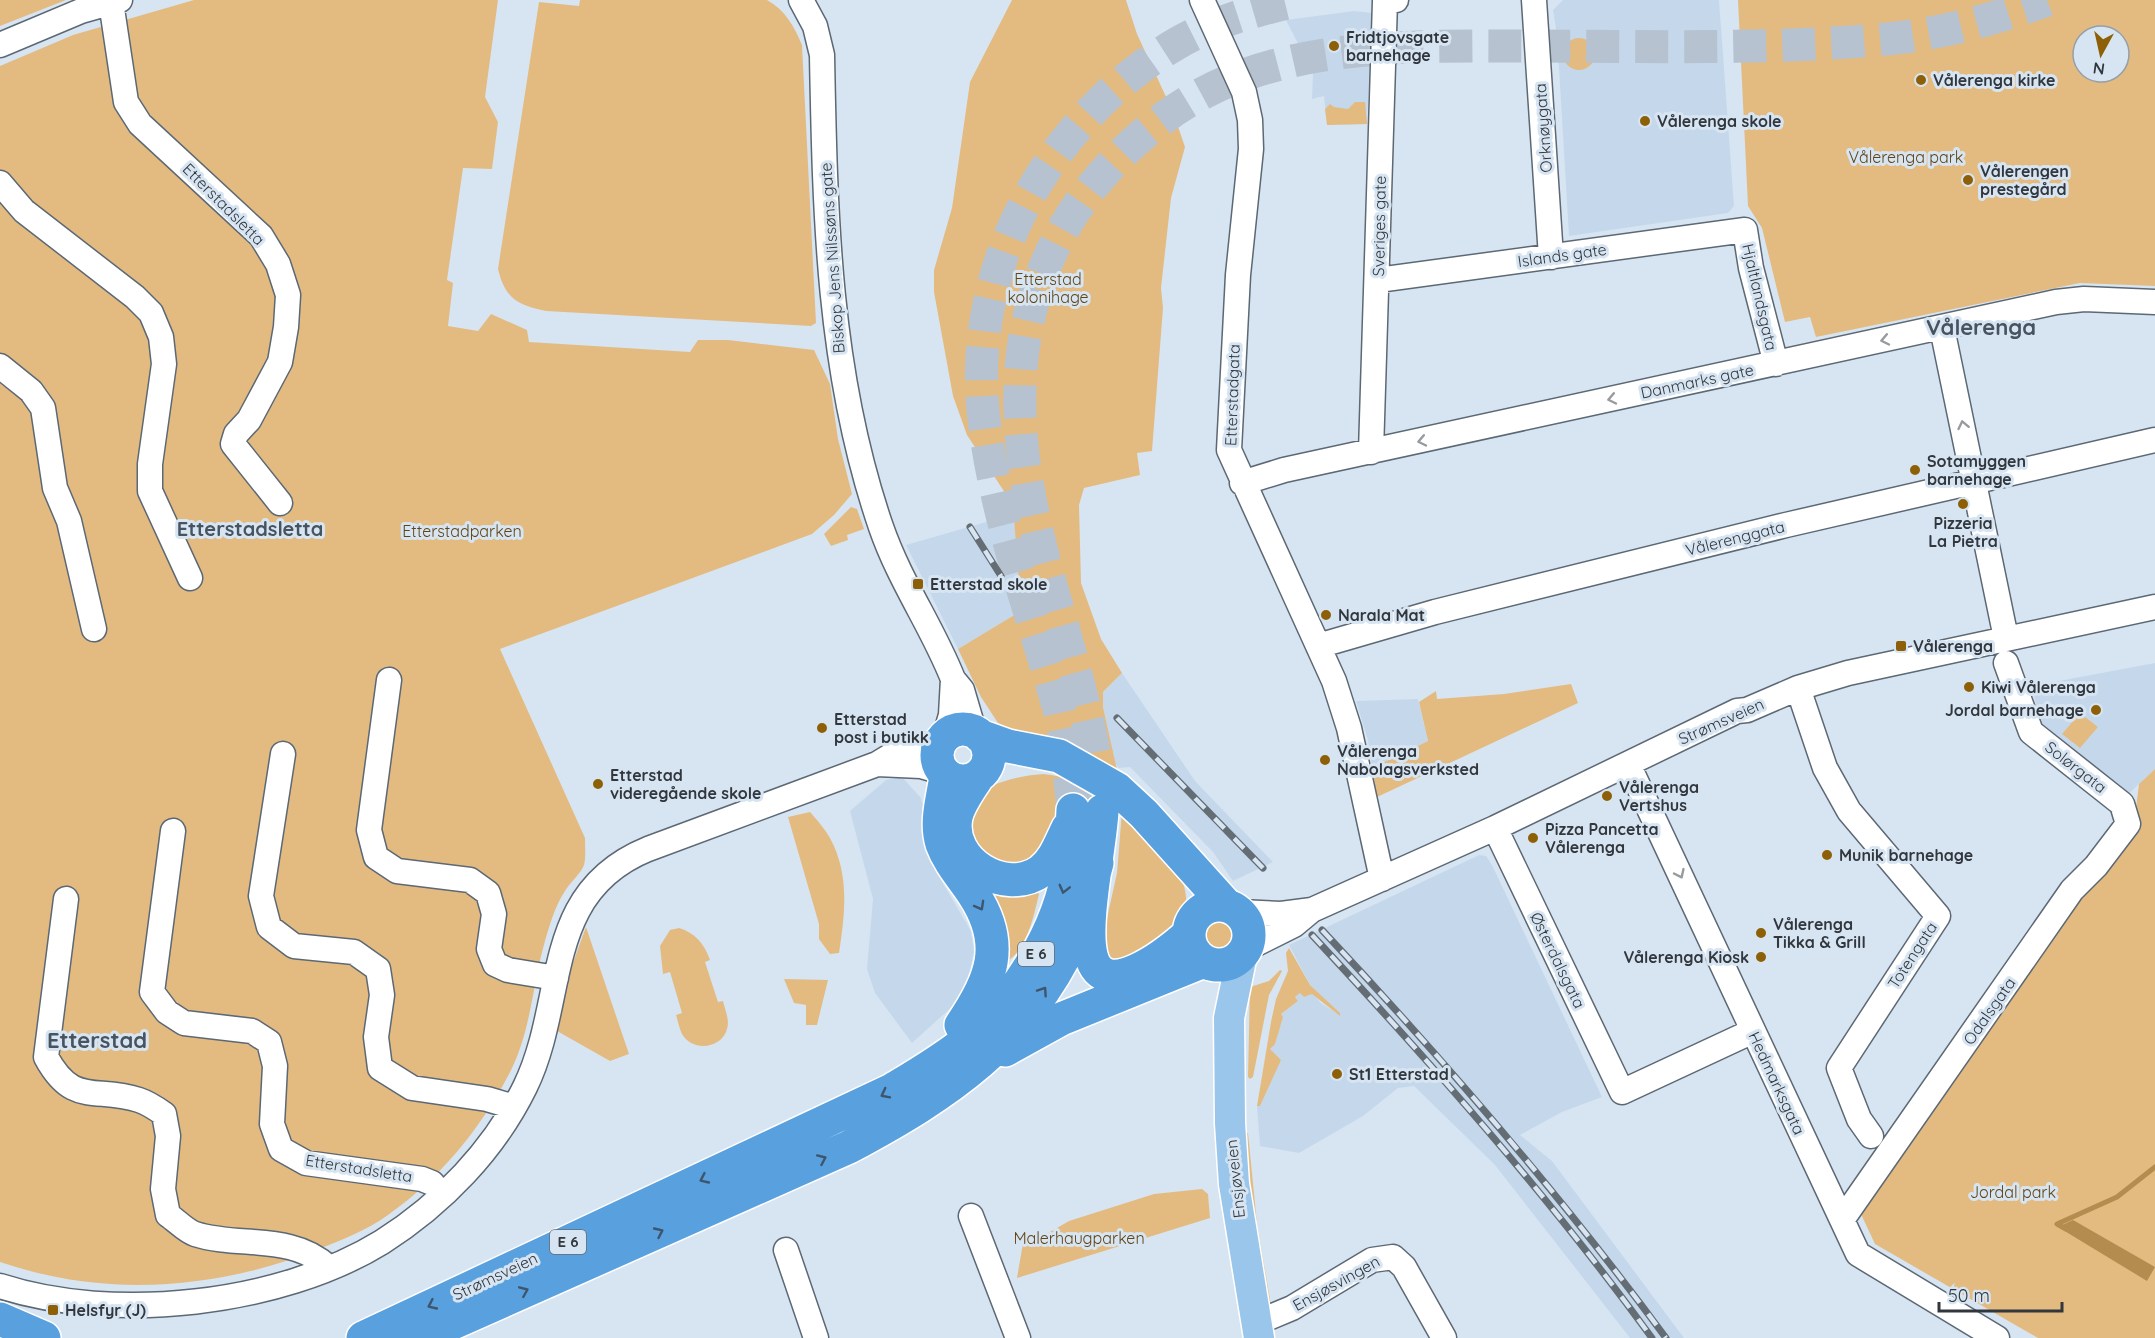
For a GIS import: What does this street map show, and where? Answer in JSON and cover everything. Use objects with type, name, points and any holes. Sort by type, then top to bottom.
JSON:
[{"type":"highway","points":[[961,755],[1008,746],[1059,756],[1107,783],[1131,800],[1175,850],[1233,909],[1250,933],[1215,947],[1175,850]]},
{"type":"highway","points":[[961,755],[955,831],[961,849],[968,860],[990,876],[1019,879],[1041,870],[1056,854],[1082,814]]},
{"type":"highway","points":[[935,1064],[979,1000],[988,980],[993,953],[991,933],[984,912],[952,864],[942,843],[939,824],[961,755]]},
{"type":"highway","name":"E 6","points":[[1082,814],[1096,863],[1090,944],[1091,957],[1100,970],[1116,976],[1132,973],[1215,947]]},
{"type":"highway","name":"E 6","points":[[763,1168],[935,1064],[962,1044],[989,1018],[1032,963],[1051,926],[1064,890],[1082,814]]},
{"type":"highway","name":"E 6","points":[[977,1066],[1009,1036],[1055,972],[1075,936],[1096,863]]},
{"type":"highway","name":"Strømsveien","points":[[1215,947],[1212,905],[1233,909]]},
{"type":"highway","name":"E 6","points":[[763,1168],[849,1147],[909,1115],[977,1066],[1061,1019],[1215,947]]},
{"type":"highway","name":"Strømsveien","points":[[418,1338],[606,1256],[763,1168]]},
{"type":"highway","name":"Strømsveien","points":[[365,1335],[763,1168]]},
{"type":"highway","points":[[442,1338],[470,1314]]},
{"type":"highway","points":[[0,1319],[44,1338]]},
{"type":"main road","name":"Ensjøveien","points":[[1215,947],[1229,1018],[1230,1122],[1234,1185],[1255,1333]]},
{"type":"street","name":"Biskop Jens Nilssøns gate","points":[[801,0],[816,26],[822,55],[833,309],[848,410],[862,467],[891,555],[953,679],[962,690],[961,755]]},
{"type":"street","name":"Etterstadgata","points":[[1202,0],[1244,92],[1250,120],[1251,149],[1238,275],[1229,450],[1242,483],[1334,681],[1349,728],[1382,879]]},
{"type":"street","points":[[1385,1],[1396,0]]},
{"type":"street","name":"Orknøygata","points":[[1534,0],[1551,256]]},
{"type":"street","name":"Etterstadsletta","points":[[0,45],[59,19],[116,1],[126,102],[141,124],[261,236],[278,264],[288,295],[286,327],[280,362],[249,420],[236,434],[233,444],[280,502]]},
{"type":"street","name":"Sveriges gate","points":[[1371,452],[1385,1]]},
{"type":"street","points":[[0,183],[24,211],[135,297],[151,313],[161,337],[164,364],[150,464],[150,491],[190,578]]},
{"type":"street","name":"Islands gate","points":[[1378,280],[1745,230]]},
{"type":"street","name":"Hjaltlandsgata","points":[[1745,230],[1751,268],[1776,364]]},
{"type":"street","name":"Danmarks gate","points":[[1242,483],[1284,470],[2070,300],[2155,302]]},
{"type":"street","points":[[1942,328],[2006,638]]},
{"type":"street","points":[[0,366],[31,391],[43,408],[55,488],[69,521],[94,629]]},
{"type":"street","name":"Vålerenggata","points":[[1318,646],[1435,612],[1786,525],[2155,440]]},
{"type":"street","name":"Strømsveien","points":[[1215,947],[1294,925],[1312,910],[1495,828],[1737,711],[1747,710],[1798,688],[1877,666],[2155,607]]},
{"type":"street","name":"Solørgata","points":[[2006,663],[2031,732],[2122,804]]},
{"type":"street","points":[[390,680],[369,830],[376,857],[397,871],[470,880],[488,892],[494,914],[489,949],[495,964],[508,970],[556,978]]},
{"type":"street","name":"Totengata","points":[[1798,688],[1825,768],[1849,811],[1938,916],[1839,1068],[1858,1119],[1871,1136]]},
{"type":"street","points":[[0,1286],[76,1302],[141,1305],[182,1303],[261,1290],[328,1267],[381,1242],[442,1195],[479,1157],[514,1107],[544,1040],[556,978],[572,919],[590,890],[617,864],[648,849],[877,764],[900,750],[961,755]]},
{"type":"street","points":[[283,754],[261,896],[269,927],[294,946],[354,952],[378,969],[382,995],[375,1037],[380,1068],[412,1088],[487,1099],[514,1107]]},
{"type":"street","name":"Hedmarksgata","points":[[1628,764],[1858,1254],[1997,1338]]},
{"type":"street","name":"Odalsgata","points":[[1842,1220],[2072,890],[2096,866],[2128,824],[2122,804]]},
{"type":"street","name":"Østerdalsgata","points":[[1495,828],[1622,1092],[1753,1031]]},
{"type":"street","name":"Etterstadsletta","points":[[174,831],[152,992],[166,1012],[184,1023],[252,1031],[269,1042],[275,1066],[272,1124],[280,1149],[306,1163],[422,1179],[432,1183],[442,1195]]},
{"type":"street","points":[[66,899],[46,1057],[57,1078],[74,1090],[140,1100],[164,1114],[168,1136],[163,1189],[168,1215],[194,1233],[295,1248],[309,1252],[328,1267]]},
{"type":"street","name":"Strømsveien","points":[[1233,909],[1281,914],[1312,910]]},
{"type":"street","points":[[971,1216],[1018,1338]]},
{"type":"street","points":[[786,1250],[816,1338]]},
{"type":"street","name":"Ensjøsvingen","points":[[1255,1333],[1372,1260],[1387,1256],[1394,1257],[1404,1268],[1444,1338]]},
{"type":"shaded area","name":"Vålerenga skole","points":[[1563,0],[1719,0],[1734,206],[1728,213],[1569,236],[1557,35],[1553,10]]},
{"type":"shaded area","name":"Fridtjovsgate barnehage","points":[[1354,11],[1372,13],[1367,124],[1327,125],[1324,96],[1312,99],[1313,73],[1286,20]]},
{"type":"shaded area","points":[[1014,514],[1021,611],[958,649],[906,545]]},
{"type":"shaded area","name":"Jordal barnehage","points":[[2155,663],[2155,769],[2125,797],[2042,734],[2032,686]]},
{"type":"shaded area","points":[[1122,673],[1195,781],[1273,862],[1233,881],[1213,852],[1130,767],[1119,768],[1115,764],[1103,707],[1103,692]]},
{"type":"shaded area","points":[[1418,699],[1428,741],[1372,768],[1368,740],[1356,701]]},
{"type":"shaded area","points":[[902,777],[921,798],[924,812],[923,839],[934,868],[971,931],[974,952],[964,996],[912,1043],[875,993],[867,969],[873,899],[850,811],[886,780]]},
{"type":"shaded area","points":[[1479,855],[1486,856],[1492,865],[1602,1097],[1562,1112],[1520,1135],[1552,1161],[1684,1338],[1630,1338],[1495,1165],[1414,1086],[1398,1088],[1363,1116],[1299,1153],[1260,1146],[1257,1106],[1260,1106],[1270,1049],[1281,1014],[1298,1001],[1295,997],[1300,993],[1312,993],[1322,1004],[1340,1015],[1310,985],[1289,945]]},
{"type":"shaded area","points":[[2073,1220],[2155,1267],[2147,1281],[2058,1227]]},
{"type":"green space","points":[[0,0],[66,0],[0,26]]},
{"type":"green space","name":"Etterstadparken","points":[[194,0],[498,0],[485,97],[498,122],[492,169],[463,168],[447,280],[453,283],[448,326],[478,331],[491,314],[527,330],[529,342],[690,352],[698,340],[728,340],[814,350],[830,384],[838,439],[852,494],[834,515],[812,534],[500,649],[585,838],[585,859],[583,868],[561,897],[551,922],[522,1044],[516,1060],[484,1116],[441,1170],[407,1201],[380,1220],[354,1234],[280,1263],[200,1281],[120,1285],[80,1281],[0,1262],[0,66],[73,35]]},
{"type":"green space","points":[[580,0],[767,0],[788,19],[802,45],[816,323],[811,326],[546,311],[520,303],[504,287],[498,269],[539,2],[579,6]]},
{"type":"green space","name":"Etterstad kolonihage","points":[[1012,0],[1126,0],[1137,34],[1173,112],[1185,147],[1171,198],[1161,288],[1163,308],[1152,451],[1137,453],[1140,475],[1084,488],[1079,505],[1081,583],[1101,639],[1122,673],[1103,692],[1103,707],[1117,770],[1069,744],[1022,735],[998,723],[981,697],[958,649],[1021,611],[1013,505],[967,435],[953,396],[934,292],[934,270],[952,208],[970,82]]},
{"type":"green space","name":"Vålerenga park","points":[[1738,0],[2155,0],[2155,286],[2080,283],[1816,337],[1810,317],[1785,322],[1762,228],[1748,206]]},
{"type":"green space","points":[[1579,38],[1591,42],[1595,54],[1591,66],[1579,70],[1567,66],[1563,54],[1567,42]]},
{"type":"green space","points":[[1355,102],[1365,102],[1367,124],[1327,125],[1325,109],[1330,104],[1334,107],[1348,109]]},
{"type":"green space","points":[[851,507],[857,509],[864,529],[847,535],[848,540],[831,546],[824,534]]},
{"type":"green space","points":[[1571,684],[1578,703],[1377,797],[1372,768],[1428,741],[1419,702],[1436,691],[1437,699],[1504,694]]},
{"type":"green space","points":[[2080,713],[2098,727],[2080,748],[2062,734]]},
{"type":"green space","name":"Jordal park","points":[[2155,769],[2155,1338],[2038,1338],[1875,1244],[1860,1212],[2078,893],[2134,825],[2139,784]]},
{"type":"green space","points":[[1043,774],[1082,783],[1116,802],[1144,826],[1169,856],[1179,873],[1185,888],[1186,903],[1182,917],[1163,945],[1137,965],[1123,968],[1110,963],[1100,950],[1117,873],[1122,811],[1062,810],[1046,853],[1022,871],[997,870],[976,855],[964,832],[968,807],[992,786]]},
{"type":"green space","points":[[810,812],[830,838],[841,866],[844,909],[839,953],[830,954],[819,939],[819,924],[788,817]]},
{"type":"green space","points":[[1033,887],[1039,894],[1029,931],[1020,949],[1007,961],[989,889]]},
{"type":"green space","points":[[1220,917],[1232,922],[1237,934],[1232,946],[1220,951],[1208,946],[1203,934],[1208,922]]},
{"type":"green space","points":[[586,927],[629,1054],[610,1061],[557,1031],[567,979]]},
{"type":"green space","points":[[679,928],[698,939],[705,949],[710,960],[705,962],[718,1002],[723,1001],[728,1019],[724,1036],[719,1041],[706,1046],[693,1044],[682,1034],[676,1015],[682,1013],[670,972],[663,974],[660,946],[670,930]]},
{"type":"green space","points":[[1289,948],[1310,985],[1340,1013],[1340,1016],[1312,994],[1304,997],[1300,993],[1295,997],[1298,1001],[1281,1014],[1283,1017],[1275,1044],[1270,1049],[1281,1060],[1260,1106],[1257,1106],[1276,999],[1288,971],[1286,953]]},
{"type":"green space","points":[[1280,970],[1282,971],[1269,995],[1253,1077],[1250,1079],[1248,1077],[1250,987],[1269,981]]},
{"type":"green space","points":[[784,979],[828,980],[817,1025],[806,1025],[806,1005],[794,1003]]},
{"type":"green space","points":[[1244,1133],[1248,1133],[1257,1224],[1271,1305],[1267,1303],[1255,1245]]},
{"type":"green space","name":"Malerhaugparken","points":[[1202,1189],[1208,1194],[1210,1218],[1017,1278],[1023,1243],[1069,1221],[1154,1194]]},
{"type":"waterway","points":[[2066,1229],[2057,1224],[2117,1197],[2155,1167]]},
{"type":"tunnel","points":[[1073,810],[1066,742],[1059,709],[1004,523],[988,448],[983,410],[982,355],[990,301],[1005,249],[1027,199],[1056,153],[1091,112],[1131,75],[1176,44],[1236,17],[1300,0]]},
{"type":"tunnel","points":[[1101,801],[1082,697],[1040,545],[1029,494],[1022,442],[1021,364],[1030,313],[1037,289],[1057,241],[1084,197],[1132,144],[1188,101],[1231,80],[1266,68],[1338,53],[1450,46],[1706,47],[1797,45],[1887,39],[1948,29],[2047,0]]},
{"type":"railway","points":[[970,527],[1001,576]]},
{"type":"railway","points":[[1117,718],[1263,868]]},
{"type":"railway","points":[[1322,930],[1457,1078],[1585,1232],[1666,1338]]},
{"type":"railway","points":[[1312,935],[1488,1131],[1572,1233],[1652,1338]]},
{"type":"place","name":"Fridtjovsgate barnehage","points":[[1334,46]]},
{"type":"place","name":"Vålerenga kirke","points":[[1921,80]]},
{"type":"place","name":"Vålerenga skole","points":[[1645,121]]},
{"type":"place","name":"Vålerengen prestegård","points":[[1968,180]]},
{"type":"place","name":"Sotamyggen barnehage","points":[[1915,470]]},
{"type":"place","name":"Pizzeria La Pietra","points":[[1963,504]]},
{"type":"place","name":"Etterstad skole","points":[[918,584]]},
{"type":"place","name":"Narala Mat","points":[[1326,615]]},
{"type":"place","name":"Vålerenga","points":[[1901,646]]},
{"type":"place","name":"Kiwi Vålerenga","points":[[1969,687]]},
{"type":"place","name":"Jordal barnehage","points":[[2096,710]]},
{"type":"place","name":"Etterstad post i butikk","points":[[822,728]]},
{"type":"place","name":"Vålerenga Nabolagsverksted","points":[[1325,760]]},
{"type":"place","name":"Etterstad videregående skole","points":[[598,784]]},
{"type":"place","name":"Vålerenga Vertshus","points":[[1607,796]]},
{"type":"place","name":"Pizza Pancetta Vålerenga","points":[[1533,838]]},
{"type":"place","name":"Munik barnehage","points":[[1827,855]]},
{"type":"place","name":"Vålerenga Tikka & Grill","points":[[1761,933]]},
{"type":"place","name":"Vålerenga Kiosk","points":[[1761,957]]},
{"type":"place","name":"St1 Etterstad","points":[[1337,1074]]},
{"type":"place","name":"Helsfyr (J)","points":[[53,1310]]},
{"type":"district","name":"Vålerenga","points":[[1981,327]]},
{"type":"district","name":"Etterstadsletta","points":[[250,529]]},
{"type":"district","name":"Etterstad","points":[[97,1040]]}]
